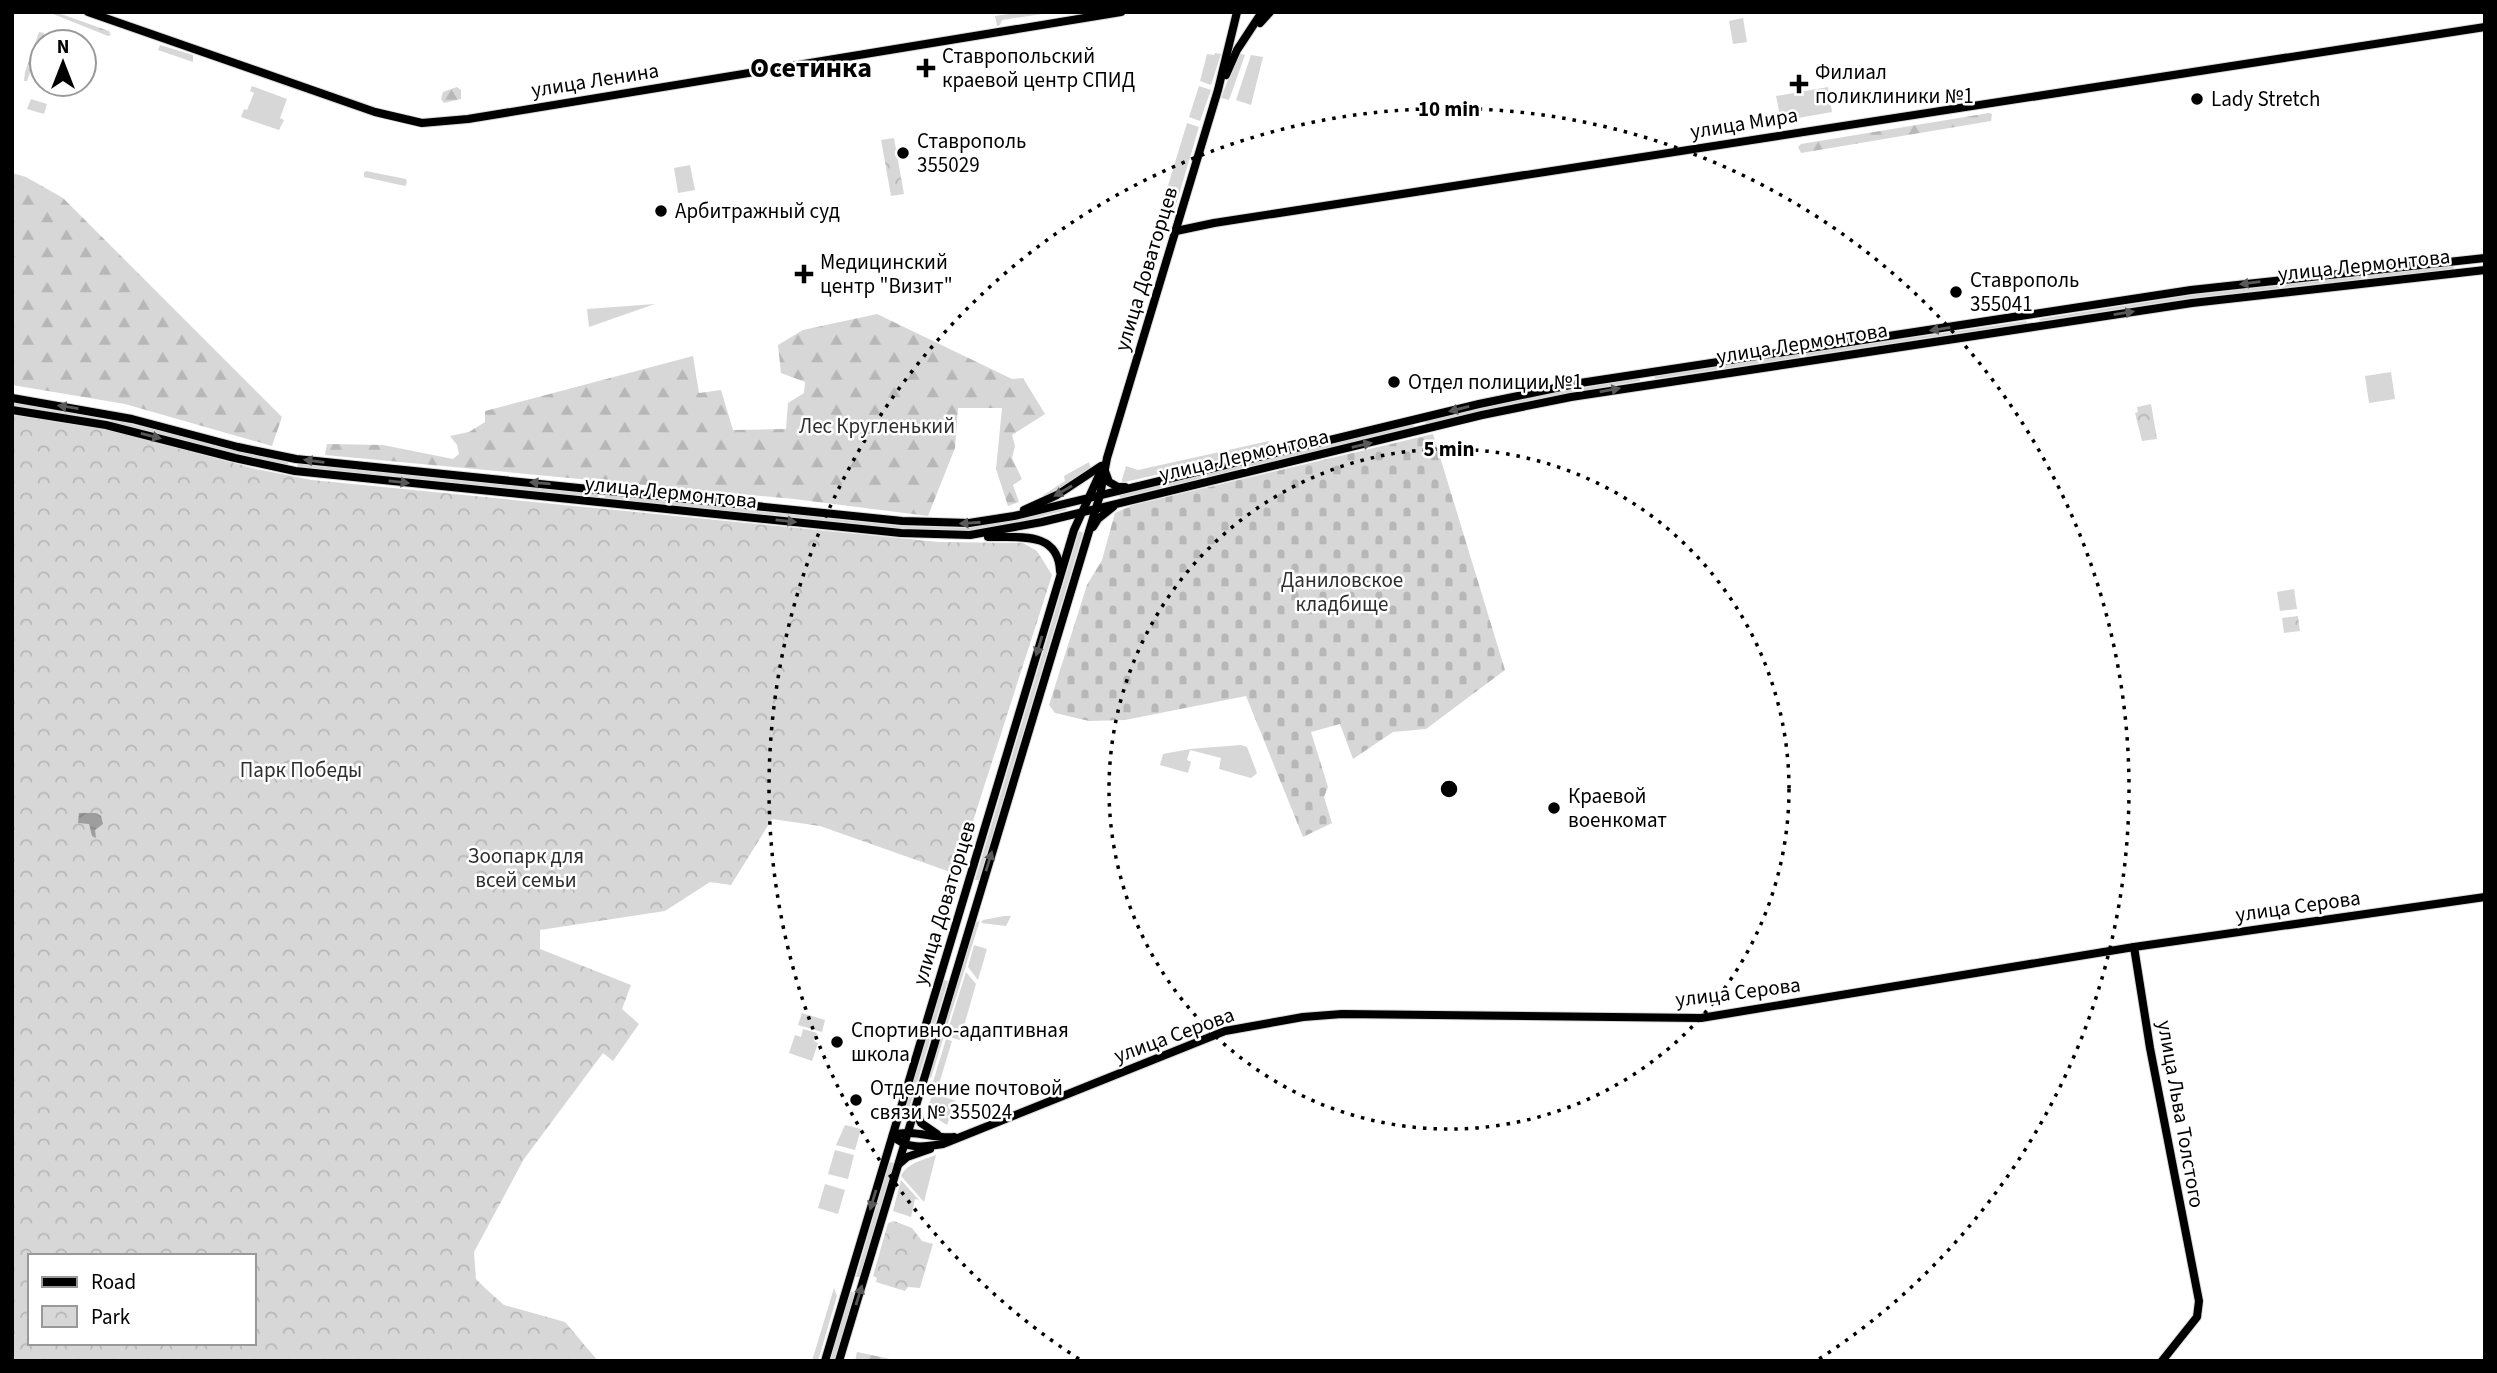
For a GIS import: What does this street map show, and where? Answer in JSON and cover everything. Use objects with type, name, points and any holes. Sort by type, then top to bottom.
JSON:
[{"type":"main road","name":"улица Ленина","points":[[88,12],[376,112],[422,123],[468,119],[1121,12]]},
{"type":"main road","points":[[1231,12],[1232,35]]},
{"type":"main road","name":"улица Доваторцев","points":[[839,1361],[1100,495],[1107,458],[1218,90],[1237,12]]},
{"type":"main road","name":"улица Доваторцев","points":[[1218,90],[1262,12]]},
{"type":"main road","name":"улица Доваторцев","points":[[1246,38],[1270,12]]},
{"type":"main road","name":"улица Мира","points":[[1176,231],[1549,170],[2485,27]]},
{"type":"main road","name":"улица Лермонтова","points":[[12,398],[108,414],[296,459],[927,523],[969,523],[1014,516],[1479,404],[1580,383],[2191,290],[2485,258]]},
{"type":"main road","name":"улица Лермонтова","points":[[12,410],[106,425],[295,471],[950,536],[991,533],[1496,412],[1611,390],[2192,303],[2485,270]]},
{"type":"main road","points":[[106,425],[108,414]]},
{"type":"main road","name":"улица Доваторцев","points":[[825,1361],[1059,581],[1081,512],[1107,458]]},
{"type":"main road","name":"улица Лермонтова","points":[[1014,516],[1057,495],[1091,474],[1107,458]]},
{"type":"main road","points":[[1105,470],[1109,482],[1113,485],[1132,487]]},
{"type":"main road","points":[[602,489],[602,502]]},
{"type":"main road","points":[[1086,538],[1104,512],[1131,500]]},
{"type":"main road","points":[[1061,505],[1076,507],[1081,512],[1086,524],[1086,538]]},
{"type":"main road","points":[[950,536],[1039,540],[1050,545],[1058,555],[1059,581]]},
{"type":"main road","name":"улица Серова","points":[[897,1167],[906,1157],[1225,1031],[1303,1017],[1342,1014],[1701,1018],[2134,947],[2485,897]]},
{"type":"main road","name":"улица Льва Толстого","points":[[2134,947],[2150,1048],[2199,1301],[2197,1317],[2162,1361]]},
{"type":"main road","points":[[942,972],[955,975]]},
{"type":"main road","points":[[915,1107],[916,1114],[927,1129],[936,1134],[954,1137]]},
{"type":"main road","name":"улица Серова","points":[[893,1135],[908,1132],[954,1137],[967,1134]]},
{"type":"main road","points":[[893,1135],[904,1144]]},
{"type":"main road","name":"улица Серова","points":[[904,1144],[943,1144]]},
{"type":"green space","points":[[48,12],[109,31],[111,35],[98,32],[98,28],[88,28]]},
{"type":"green space","points":[[1021,12],[1055,12],[1002,20],[997,26],[995,16]]},
{"type":"green space","points":[[1743,18],[1747,42],[1733,44],[1729,21]]},
{"type":"green space","points":[[160,45],[193,55],[193,62],[158,50]]},
{"type":"green space","points":[[1238,53],[1245,55],[1229,100],[1221,98]]},
{"type":"green space","points":[[1207,54],[1221,54],[1211,85],[1200,81]]},
{"type":"green space","points":[[1251,55],[1263,57],[1251,105],[1236,100]]},
{"type":"green space","points":[[28,63],[27,81],[24,81]]},
{"type":"green space","points":[[252,86],[287,99],[280,118],[284,120],[279,130],[241,117],[254,93],[250,91]]},
{"type":"green space","points":[[1199,86],[1211,90],[1200,121],[1189,117]]},
{"type":"green space","points":[[457,87],[461,90],[461,99],[444,103],[441,99],[443,92]]},
{"type":"green space","points":[[1828,87],[1832,112],[1781,121],[1776,96]]},
{"type":"green space","points":[[31,99],[47,104],[44,114],[27,109]]},
{"type":"green space","points":[[1992,114],[1991,121],[1801,153],[1798,147],[1801,144]]},
{"type":"green space","points":[[1187,123],[1199,127],[1173,215],[1160,212]]},
{"type":"green space","points":[[894,138],[904,194],[891,196],[881,140]]},
{"type":"green space","points":[[690,165],[695,190],[678,193],[674,168]]},
{"type":"green space","points":[[366,171],[406,179],[407,183],[405,186],[364,177]]},
{"type":"green space","points":[[12,173],[26,177],[63,198],[282,417],[272,446],[125,404],[12,385]]},
{"type":"green space","points":[[2453,266],[2454,269],[2192,298],[2040,321],[2039,319],[2191,295]]},
{"type":"green space","points":[[655,304],[589,327],[587,309]]},
{"type":"green space","name":"Лес Кругленький","points":[[877,314],[1012,379],[1023,378],[1045,414],[1012,435],[1015,446],[1012,458],[1022,479],[1013,485],[1019,502],[1008,506],[996,469],[1002,408],[958,408],[955,448],[928,516],[794,499],[325,455],[327,444],[383,445],[453,459],[459,454],[457,445],[450,436],[469,432],[485,422],[485,411],[693,356],[699,393],[721,390],[733,430],[786,429],[788,403],[804,393],[805,382],[781,373],[778,345],[803,330]]},
{"type":"green space","points":[[2027,321],[1655,379],[1654,375]]},
{"type":"green space","points":[[2391,372],[2395,399],[2369,403],[2365,376]]},
{"type":"green space","points":[[1640,378],[1640,381],[1536,399],[1426,425],[1425,421],[1535,396]]},
{"type":"green space","points":[[12,402],[103,419],[101,421],[12,406]]},
{"type":"green space","points":[[2151,404],[2157,439],[2142,441],[2135,413],[2138,412],[2137,407]]},
{"type":"green space","name":"Парк Победы","points":[[12,415],[107,429],[256,469],[312,480],[939,542],[1023,543],[1037,551],[1052,575],[956,874],[820,826],[772,819],[731,885],[710,882],[665,911],[540,930],[540,949],[631,985],[622,1009],[639,1024],[613,1061],[603,1053],[524,1159],[474,1252],[476,1279],[504,1305],[565,1322],[598,1361],[12,1361]]},
{"type":"green space","points":[[111,419],[288,462],[288,465],[110,422]]},
{"type":"green space","points":[[1413,424],[1414,427],[1120,498],[1119,495]]},
{"type":"green space","name":"Даниловское кладбище","points":[[1433,434],[1505,670],[1426,729],[1393,732],[1353,759],[1340,724],[1311,732],[1328,787],[1324,797],[1332,823],[1303,837],[1246,696],[1125,720],[1089,721],[1055,713],[1049,705],[1087,585],[1102,560],[1115,513],[1133,505]]},
{"type":"green space","points":[[1269,441],[1266,449],[1121,483],[1126,466],[1138,470]]},
{"type":"green space","points":[[1089,462],[1091,470],[1045,497],[1042,496],[1065,481],[1064,476]]},
{"type":"green space","points":[[298,463],[599,496],[597,498],[297,467]]},
{"type":"green space","points":[[606,495],[902,526],[969,528],[1065,507],[1067,510],[969,531],[901,529],[604,498]]},
{"type":"green space","points":[[1079,531],[1083,533],[979,880],[975,880]]},
{"type":"green space","points":[[2294,589],[2297,609],[2280,611],[2277,592]]},
{"type":"green space","points":[[2298,616],[2300,631],[2284,633],[2282,618]]},
{"type":"green space","points":[[1241,745],[1247,747],[1257,773],[1251,778],[1219,769],[1221,758],[1190,750],[1187,760],[1191,762],[1188,773],[1160,765],[1163,754],[1190,749]]},
{"type":"green space","points":[[1011,916],[1006,926],[981,923],[983,920]]},
{"type":"green space","points":[[980,920],[931,1078],[928,1077],[972,926]]},
{"type":"green space","points":[[974,945],[987,949],[978,980],[968,967]]},
{"type":"green space","points":[[966,972],[976,984],[960,1040],[946,1036]]},
{"type":"green space","points":[[944,980],[948,981],[908,1112],[905,1110]]},
{"type":"green space","points":[[802,1013],[825,1020],[822,1032],[798,1025]]},
{"type":"green space","points":[[803,1029],[817,1033],[814,1041],[818,1043],[812,1061],[789,1053],[795,1035],[801,1037]]},
{"type":"green space","points":[[946,1039],[952,1041],[939,1084],[933,1082]]},
{"type":"green space","points":[[933,1093],[956,1101],[947,1125],[926,1112]]},
{"type":"green space","points":[[845,1125],[861,1129],[855,1150],[836,1145]]},
{"type":"green space","points":[[835,1150],[854,1155],[848,1179],[828,1174]]},
{"type":"green space","points":[[936,1155],[924,1202],[901,1176],[911,1165]]},
{"type":"green space","points":[[889,1162],[894,1163],[860,1277],[856,1277]]},
{"type":"green space","points":[[901,1180],[919,1200],[915,1199],[911,1217],[893,1211]]},
{"type":"green space","points":[[825,1184],[845,1190],[838,1214],[818,1208]]},
{"type":"green space","points":[[894,1221],[912,1228],[922,1241],[933,1244],[920,1288],[908,1287],[905,1291],[876,1282],[877,1278],[873,1276],[888,1223]]},
{"type":"green space","points":[[834,1288],[837,1296],[818,1361],[812,1361]]},
{"type":"green space","points":[[850,1291],[855,1293],[835,1361],[830,1361]]},
{"type":"green space","points":[[857,1352],[895,1360],[855,1361]]},
{"type":"water","points":[[79,813],[96,813],[101,816],[103,824],[95,830],[96,838],[92,836],[89,824],[78,823]]},
{"type":"place","name":"Ставропольский краевой центр СПИД","points":[[926,68]]},
{"type":"place","name":"Филиал поликлиники №1","points":[[1799,84]]},
{"type":"place","name":"Lady Stretch","points":[[2197,99]]},
{"type":"place","name":"Ставрополь 355029","points":[[903,153]]},
{"type":"place","name":"Арбитражный суд","points":[[661,211]]},
{"type":"place","name":"Медицинский центр \"Визит\"","points":[[804,274]]},
{"type":"place","name":"Ставрополь 355041","points":[[1956,292]]},
{"type":"place","name":"Отдел полиции №1","points":[[1394,382]]},
{"type":"place","name":"Краевой военкомат","points":[[1554,808]]},
{"type":"place","name":"Спортивно-адаптивная школа","points":[[837,1042]]},
{"type":"place","name":"Отделение почтовой связи № 355024","points":[[856,1100]]},
{"type":"district","name":"Осетинка","points":[[811,68]]},
{"type":"park label","name":"Зоопарк для всей семьи","points":[[526,868]]}]
